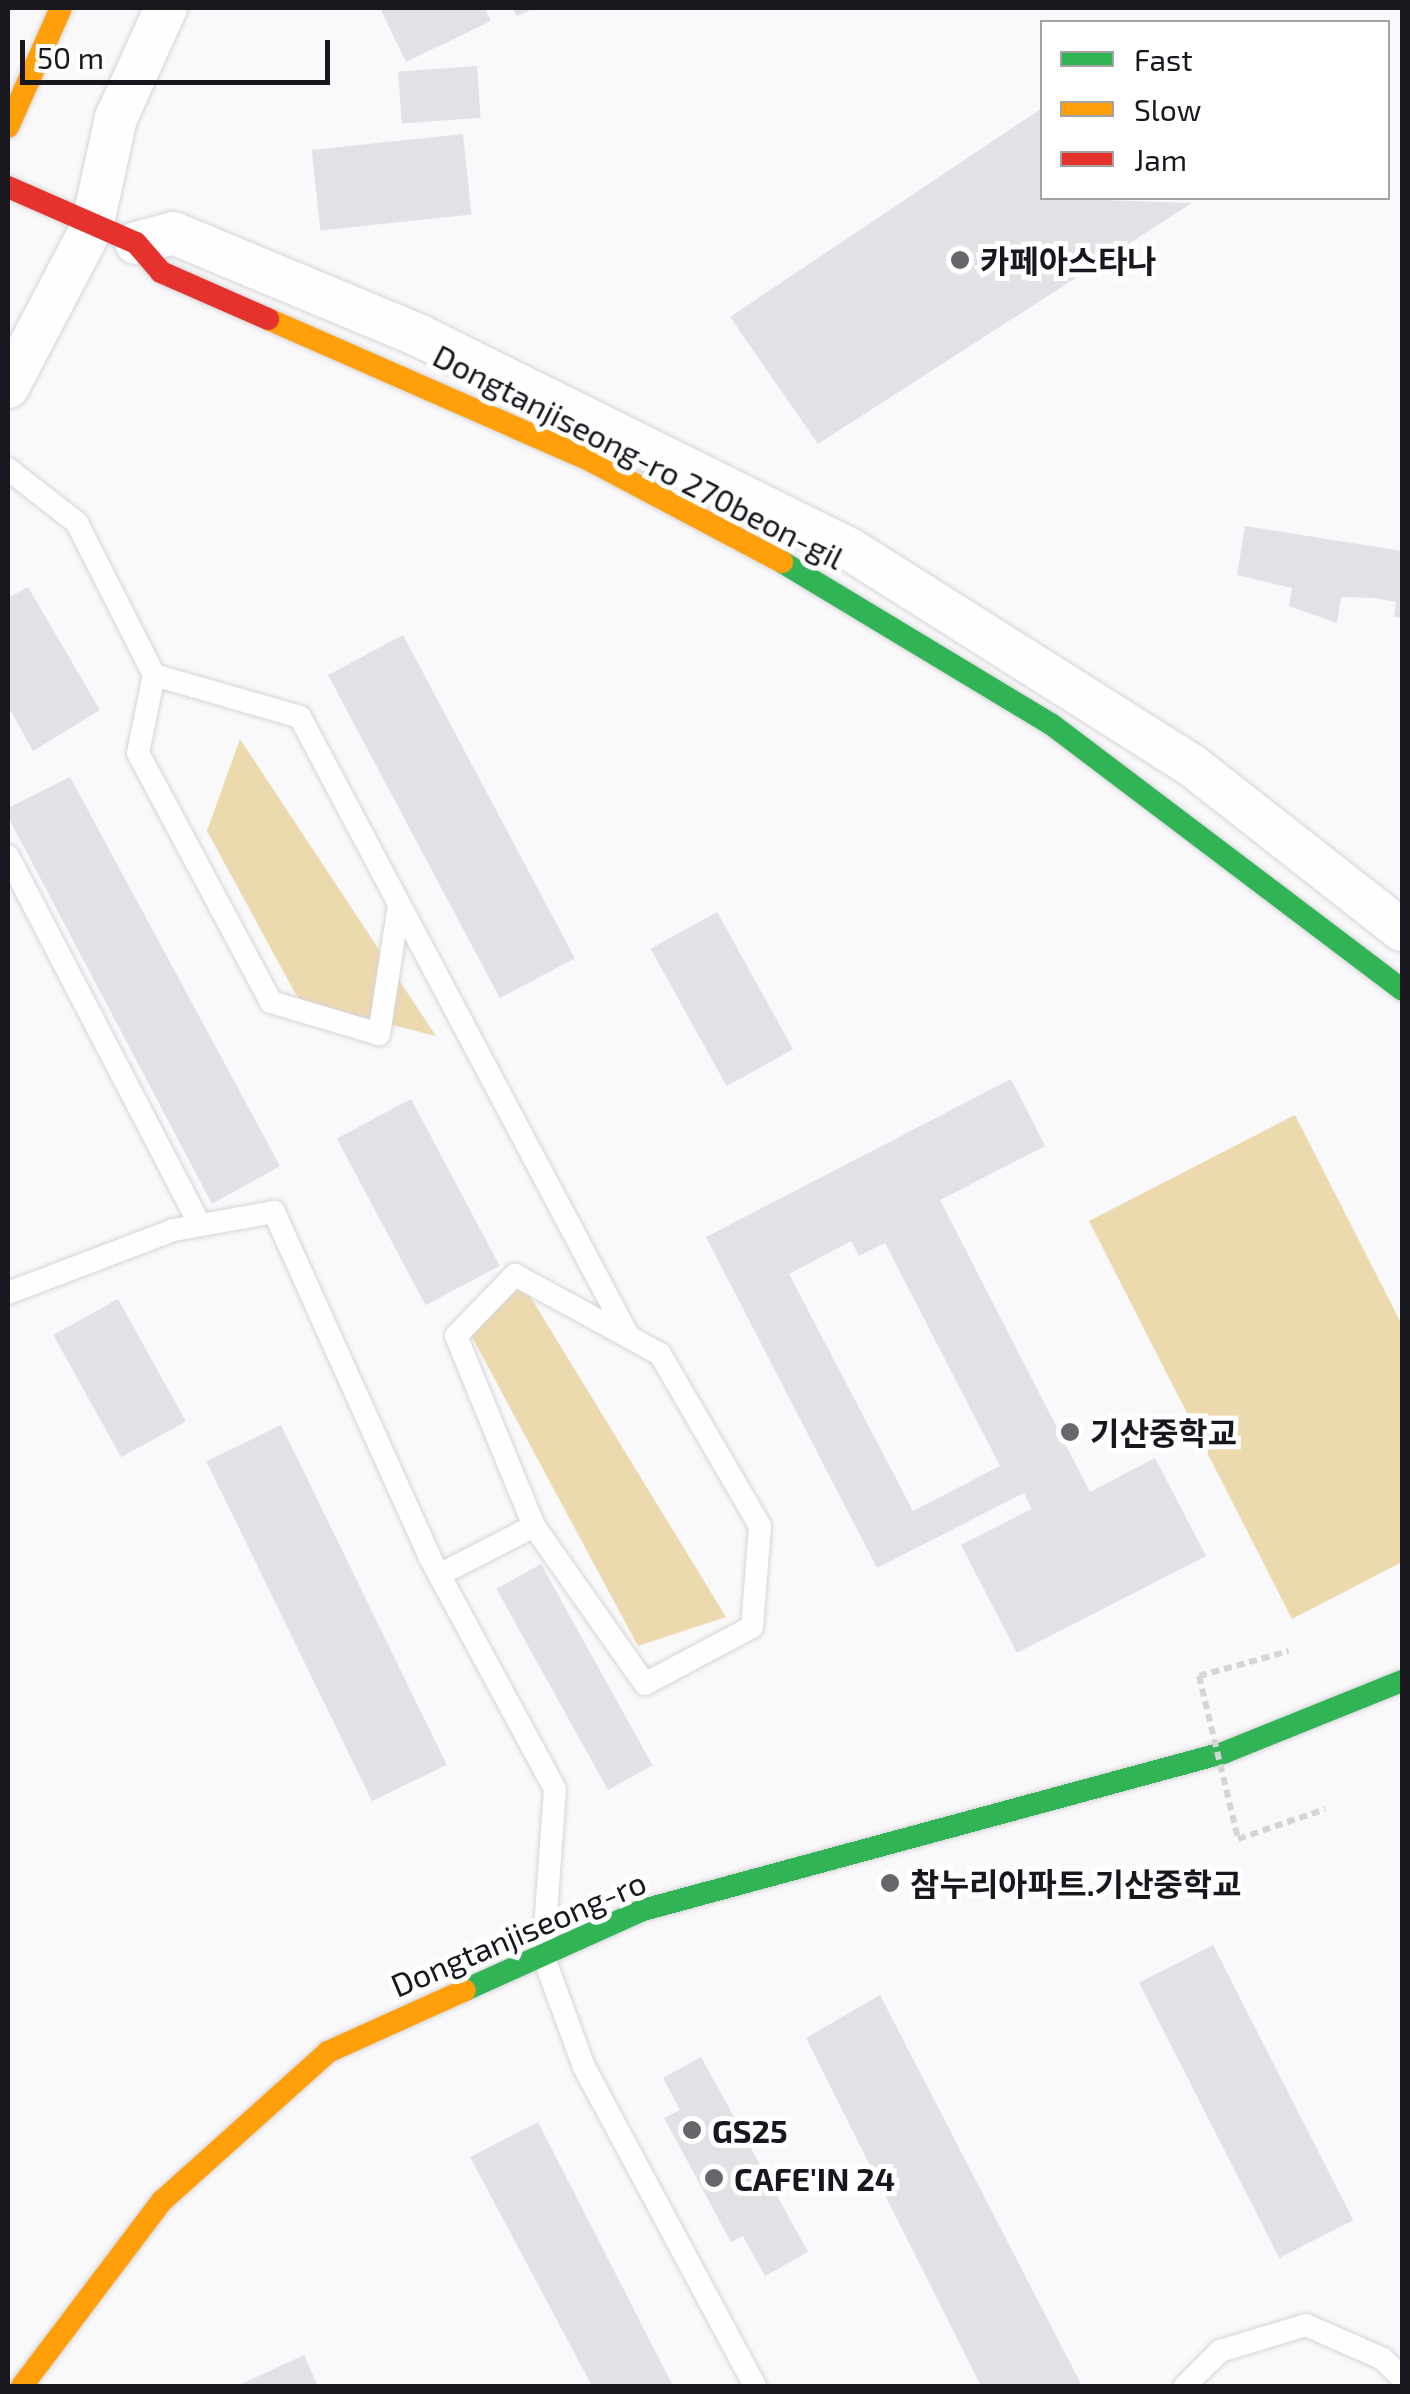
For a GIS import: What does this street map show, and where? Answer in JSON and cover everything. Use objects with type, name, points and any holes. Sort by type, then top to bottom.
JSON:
[{"type":"main road","points":[[8,127],[61,8]]},
{"type":"main road","name":"Dongtanjiseong-ro 270beon-gil","points":[[8,187],[136,243],[161,272],[593,462],[845,595],[1050,724],[1402,989]]},
{"type":"main road","name":"Dongtanjiseong-ro","points":[[20,2370],[162,2202],[328,2052],[644,1910],[1223,1753],[1402,1681]]},
{"type":"street","points":[[8,386],[92,227],[116,118],[166,8]]},
{"type":"street","points":[[136,243],[173,232],[420,336],[851,550],[1190,764],[1402,930]]},
{"type":"lane","points":[[8,468],[77,523],[154,674],[138,752],[270,1002],[379,1034],[399,905]]},
{"type":"lane","points":[[154,674],[300,717],[629,1336]]},
{"type":"lane","points":[[8,856],[200,1225]]},
{"type":"lane","points":[[8,1293],[200,1225],[274,1212],[440,1575],[555,1789],[543,1956],[584,2067],[755,2386]]},
{"type":"lane","points":[[515,1275],[660,1354],[760,1526],[752,1627],[645,1684],[534,1526],[456,1336],[515,1275]]},
{"type":"lane","points":[[440,1575],[534,1526]]},
{"type":"lane","points":[[1185,2386],[1220,2350],[1306,2325],[1383,2359],[1402,2378]]},
{"type":"path","points":[[1289,1652],[1199,1676],[1238,1839],[1325,1808]]},
{"type":"shaded area","points":[[240,739],[436,1036],[300,1002],[207,831]]},
{"type":"shaded area","points":[[1295,1115],[1402,1325],[1402,1562],[1292,1619],[1089,1221]]},
{"type":"shaded area","points":[[515,1275],[726,1617],[638,1646],[471,1335]]},
{"type":"building","points":[[380,8],[485,8],[491,21],[406,62]]},
{"type":"building","points":[[512,8],[535,8],[517,16]]},
{"type":"building","points":[[477,66],[481,118],[402,123],[398,72]]},
{"type":"building","name":"카페아스타나","points":[[1040,109],[1040,200],[1192,203],[818,444],[730,317]]},
{"type":"building","points":[[463,134],[471,215],[320,230],[312,150]]},
{"type":"building","points":[[1245,526],[1402,551],[1402,618],[1394,617],[1396,602],[1375,598],[1341,597],[1337,623],[1289,606],[1292,588],[1237,575]]},
{"type":"building","points":[[28,587],[100,710],[33,751],[8,706],[8,598]]},
{"type":"building","points":[[403,635],[575,958],[500,998],[328,675]]},
{"type":"building","points":[[70,777],[280,1166],[212,1204],[8,817],[8,808]]},
{"type":"building","points":[[717,912],[793,1049],[727,1086],[651,949]]},
{"type":"building","points":[[1011,1079],[1045,1146],[940,1200],[1090,1492],[1155,1458],[1206,1556],[1017,1653],[961,1545],[1032,1509],[1024,1493],[877,1568],[706,1237]],"holes":[[[851,1241],[859,1256],[885,1243],[1000,1466],[913,1511],[789,1274]]]},
{"type":"building","points":[[411,1099],[500,1266],[426,1305],[337,1138]]},
{"type":"building","points":[[118,1299],[186,1421],[121,1457],[53,1335]]},
{"type":"building","points":[[281,1425],[447,1765],[372,1801],[206,1461]]},
{"type":"building","points":[[541,1564],[653,1765],[608,1790],[496,1589]]},
{"type":"building","points":[[1213,1945],[1353,2220],[1279,2258],[1139,1983]]},
{"type":"building","points":[[880,1995],[1082,2386],[981,2386],[806,2038]]},
{"type":"building","points":[[701,2057],[808,2252],[765,2276],[743,2236],[731,2242],[664,2118],[680,2110],[663,2078]]},
{"type":"building","points":[[538,2122],[673,2386],[592,2386],[470,2157]]},
{"type":"building","points":[[304,2355],[318,2386],[237,2386]]},
{"type":"traffic: fast","points":[[782,562],[1051,724],[1402,989]]},
{"type":"traffic: fast","points":[[465,1990],[643,1910],[1223,1753],[1402,1681]]},
{"type":"traffic: slow","points":[[8,127],[61,8]]},
{"type":"traffic: slow","points":[[268,319],[593,462],[782,562]]},
{"type":"traffic: slow","points":[[22,2386],[162,2201],[328,2052],[465,1990]]},
{"type":"traffic: jam","points":[[8,187],[136,243],[161,272],[268,319]]},
{"type":"place","name":"카페아스타나","points":[[960,260]]},
{"type":"place","name":"기산중학교","points":[[1070,1432]]},
{"type":"place","name":"참누리아파트.기산중학교","points":[[890,1883]]},
{"type":"place","name":"GS25","points":[[692,2130]]},
{"type":"place","name":"CAFE'IN 24","points":[[714,2178]]}]
